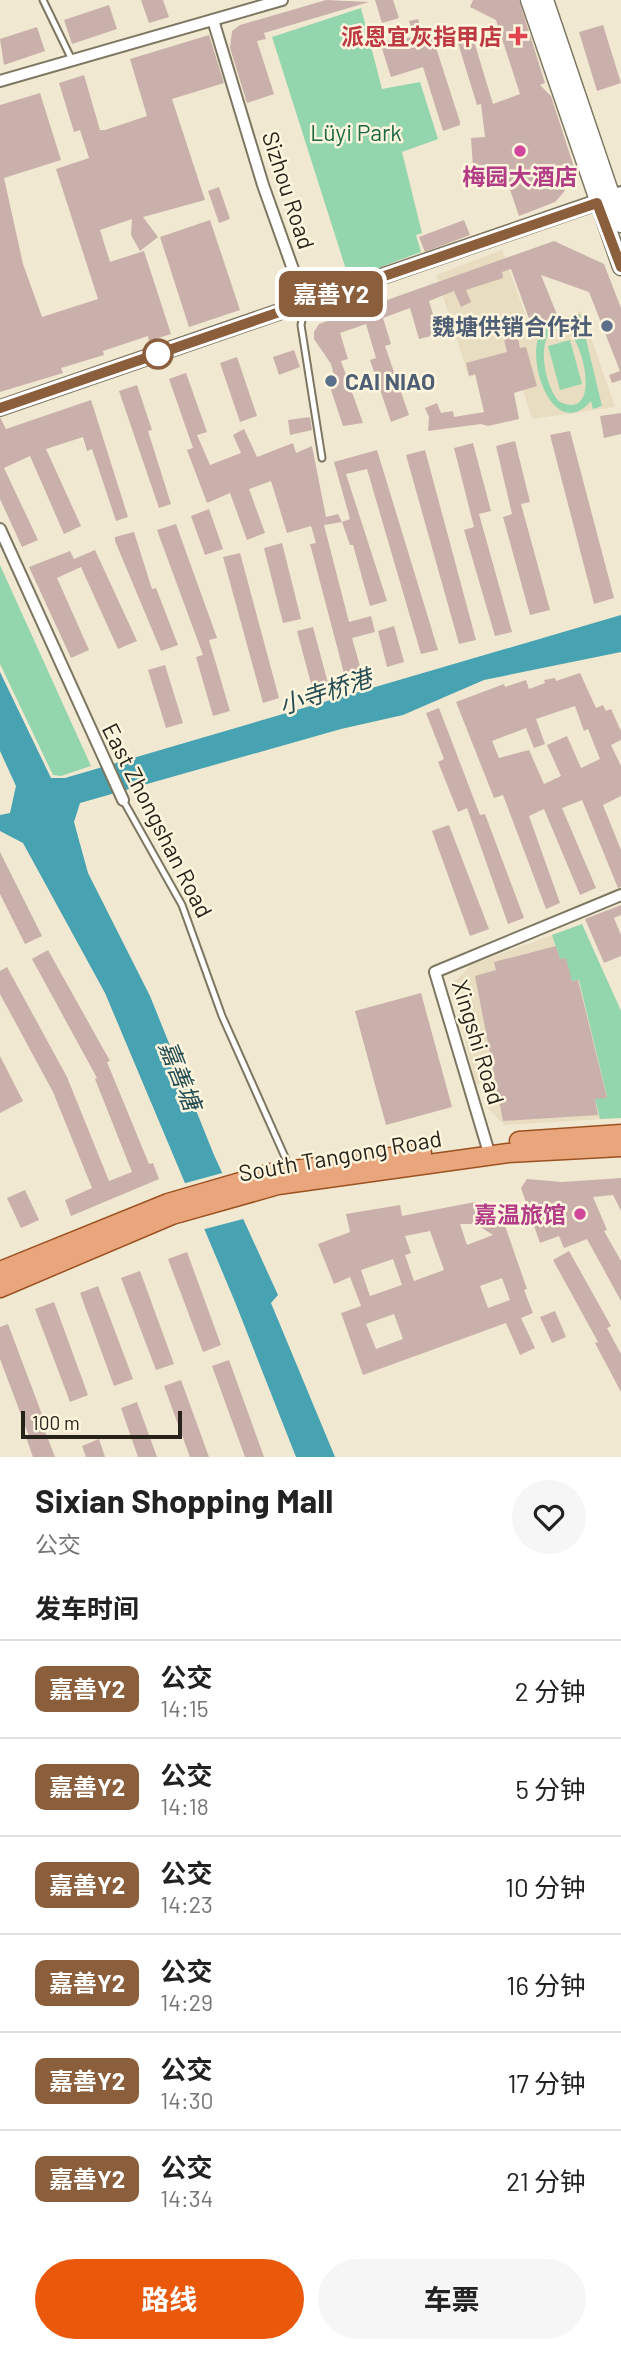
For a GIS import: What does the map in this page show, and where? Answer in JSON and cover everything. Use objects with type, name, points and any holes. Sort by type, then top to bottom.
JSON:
[{"type":"main road","points":[[529,0],[621,225]]},
{"type":"main road","points":[[544,0],[610,199],[621,267]]},
{"type":"main road","name":"South Tangong Road","points":[[0,1271],[170,1209],[274,1179],[621,1134]]},
{"type":"main road","name":"South Tangong Road","points":[[274,1179],[290,1171],[489,1150],[621,1147]]},
{"type":"main road","name":"South Tangong Road","points":[[0,1288],[170,1209]]},
{"type":"street","points":[[0,81],[282,0]]},
{"type":"street","name":"Sizhou Road","points":[[213,20],[263,185],[305,303]]},
{"type":"street","points":[[0,408],[610,199]]},
{"type":"street","name":"East Zhongshan Road","points":[[0,529],[100,755],[123,800]]},
{"type":"street","name":"Xingshi Road","points":[[489,1150],[435,972],[621,895]]},
{"type":"lane","points":[[43,0],[72,60]]},
{"type":"lane","name":"Sizhou Road","points":[[305,303],[301,325],[322,457]]},
{"type":"lane","name":"East Zhongshan Road","points":[[123,800],[182,905],[222,1016],[290,1171]]},
{"type":"shaded area","points":[[502,250],[531,330],[582,311],[615,407],[532,419],[516,367],[469,377],[436,275]]},
{"type":"shaded area","points":[[582,924],[621,1011],[621,1118],[504,1125],[487,1107],[482,1083],[476,1085],[451,985],[471,965]]},
{"type":"green space","name":"Lüyi Park","points":[[361,8],[382,89],[420,82],[438,139],[402,152],[422,233],[416,235],[421,252],[349,279],[272,37]]},
{"type":"green space","points":[[580,314],[602,406],[593,409],[591,401],[574,413],[558,409],[546,394],[538,373],[536,351],[540,333],[552,322],[573,325],[571,316]],"holes":[[[554,330],[566,330],[579,348],[586,377],[581,400],[573,405],[560,402],[555,396],[545,365],[548,335]]]},
{"type":"green space","points":[[570,340],[582,384],[560,390],[548,346]]},
{"type":"green space","points":[[0,565],[91,766],[61,776],[53,775],[0,664]]},
{"type":"green space","points":[[582,924],[621,1011],[621,1118],[600,1119],[595,1099],[607,1097],[579,980],[572,981],[560,959],[552,935]]},
{"type":"water","name":"嘉善塘","points":[[621,615],[621,652],[484,680],[403,715],[341,729],[80,803],[74,822],[88,873],[150,996],[214,1155],[278,1295],[271,1303],[335,1457],[296,1457],[235,1302],[105,993],[23,843],[0,831],[0,815],[10,813],[16,786],[0,751],[0,672],[51,778],[65,778]]},
{"type":"pier","points":[[226,1172],[247,1218],[201,1230],[182,1184]]},
{"type":"building","points":[[141,0],[163,0],[169,17],[149,23]]},
{"type":"building","points":[[326,0],[369,2],[264,33],[266,39],[257,41],[274,94],[247,103],[230,48],[232,31],[240,25]]},
{"type":"building","points":[[375,0],[393,0],[399,18],[382,23]]},
{"type":"building","name":"梅园大酒店","points":[[473,0],[519,0],[545,83],[540,85],[551,96],[574,167],[564,192],[555,202],[519,216],[502,166],[473,168],[471,138],[485,137],[481,104],[477,105],[458,43],[473,38],[493,104],[520,94],[496,20],[470,7]]},
{"type":"building","points":[[109,5],[117,29],[72,44],[64,20]]},
{"type":"building","points":[[418,19],[422,34],[431,32],[460,122],[460,125],[443,131],[423,67],[391,77],[380,42],[414,37],[409,21]]},
{"type":"building","points":[[603,25],[621,83],[597,91],[579,32]]},
{"type":"building","points":[[37,27],[45,51],[4,65],[0,39]]},
{"type":"building","points":[[209,35],[224,83],[172,99],[205,200],[143,217],[158,237],[140,251],[131,235],[132,219],[100,230],[110,262],[144,251],[171,334],[149,341],[148,336],[103,351],[104,355],[61,368],[63,373],[0,392],[0,105],[40,93],[61,160],[4,178],[23,264],[42,317],[98,299],[56,169],[89,158],[80,130],[74,132],[59,83],[84,75],[100,130],[105,130],[147,116],[130,59]]},
{"type":"building","points":[[219,187],[230,219],[219,223],[208,191]]},
{"type":"building","points":[[210,220],[240,310],[189,327],[160,237]]},
{"type":"building","points":[[464,220],[470,235],[425,252],[419,237]]},
{"type":"building","points":[[554,241],[604,264],[621,308],[621,380],[612,383],[609,375],[620,371],[589,292],[541,275],[558,317],[532,327],[511,269],[502,272],[503,278],[466,290],[471,302],[461,307],[454,291],[429,301],[439,334],[419,339],[410,308],[383,318],[391,344],[385,346],[409,415],[391,422],[370,360],[376,358],[366,324],[340,333],[348,359],[341,361],[363,423],[343,426],[327,378],[334,375],[331,364],[314,339],[314,332],[319,324]]},
{"type":"building","points":[[514,320],[520,348],[526,347],[537,386],[514,393],[519,419],[488,426],[481,424],[428,431],[429,417],[425,408],[437,403],[441,413],[453,411],[454,417],[484,412],[475,374],[469,376],[466,363],[507,352],[500,323]]},
{"type":"building","points":[[294,350],[300,367],[279,375],[273,357]]},
{"type":"building","points":[[237,357],[257,416],[240,422],[220,363]]},
{"type":"building","points":[[186,373],[207,432],[197,435],[210,465],[241,453],[233,435],[244,429],[257,457],[293,443],[296,453],[312,446],[326,517],[338,514],[342,522],[324,525],[349,622],[371,616],[375,632],[352,638],[363,677],[346,681],[310,544],[316,543],[311,526],[287,533],[271,481],[249,489],[265,533],[247,540],[230,493],[207,503],[187,450],[193,448],[169,379]]},
{"type":"building","points":[[137,385],[171,504],[159,508],[119,391]]},
{"type":"building","points":[[91,400],[128,517],[116,521],[92,449],[87,451],[83,437],[46,449],[81,526],[64,534],[30,456],[4,468],[38,540],[22,547],[0,499],[0,417],[6,429]]},
{"type":"building","points":[[621,413],[621,434],[604,438],[600,416]]},
{"type":"building","points":[[310,417],[312,430],[290,435],[288,420]]},
{"type":"building","points":[[570,431],[614,598],[594,604],[550,435]]},
{"type":"building","points":[[515,441],[530,502],[521,504],[550,610],[530,615],[503,517],[512,514],[496,446]]},
{"type":"building","points":[[473,443],[491,511],[479,514],[512,632],[495,636],[464,530],[474,527],[454,448]]},
{"type":"building","points":[[377,450],[438,650],[421,654],[367,469],[346,474],[387,601],[370,606],[353,545],[350,545],[342,522],[350,519],[334,462]]},
{"type":"building","points":[[425,450],[476,640],[459,644],[406,455]]},
{"type":"building","points":[[209,509],[223,549],[205,555],[191,516]]},
{"type":"building","points":[[176,524],[217,638],[209,640],[230,711],[213,716],[196,657],[203,655],[157,530]]},
{"type":"building","points":[[134,532],[152,589],[156,588],[178,645],[161,651],[115,541],[115,537]]},
{"type":"building","points":[[282,543],[301,619],[283,623],[264,548]]},
{"type":"building","points":[[95,550],[137,641],[118,649],[81,567],[57,578],[89,650],[71,658],[29,567],[70,551],[74,559]]},
{"type":"building","points":[[240,553],[279,698],[263,703],[223,557]]},
{"type":"building","points":[[394,626],[404,662],[387,667],[378,631]]},
{"type":"building","points":[[313,627],[329,687],[313,691],[297,631]]},
{"type":"building","points":[[165,665],[183,723],[166,728],[148,670]]},
{"type":"building","points":[[580,673],[596,708],[603,705],[606,711],[611,709],[621,731],[621,740],[611,745],[621,766],[621,796],[603,805],[621,850],[621,887],[618,888],[582,800],[562,808],[596,888],[580,895],[544,809],[529,816],[560,903],[546,909],[503,795],[494,798],[456,702],[504,684],[505,687],[526,680],[529,689],[545,683],[544,680],[555,678],[556,681]],"holes":[[[575,706],[584,731],[588,729],[600,759],[581,768],[567,736],[547,745],[561,776],[544,784],[529,750],[499,758],[492,741],[526,728],[534,748],[545,744],[536,719]]]},
{"type":"building","points":[[439,708],[480,815],[485,814],[524,918],[508,924],[467,808],[458,812],[438,762],[444,759],[426,713]]},
{"type":"building","points":[[449,825],[489,929],[470,936],[432,831]]},
{"type":"building","points":[[0,852],[42,936],[25,944],[0,894]]},
{"type":"building","points":[[621,905],[621,915],[614,918],[621,935],[621,956],[604,963],[585,919]]},
{"type":"building","points":[[556,946],[560,959],[566,958],[572,981],[578,980],[607,1098],[595,1099],[598,1115],[503,1121],[475,976],[496,970],[494,962]]},
{"type":"building","points":[[48,950],[110,1061],[107,1062],[149,1164],[153,1163],[159,1179],[71,1216],[65,1200],[92,1188],[53,1092],[0,994],[0,971],[7,967],[67,1077],[109,1181],[132,1172],[95,1079],[97,1078],[32,959]]},
{"type":"building","points":[[421,993],[452,1107],[386,1125],[355,1011]]},
{"type":"building","points":[[0,1056],[23,1101],[0,1113]]},
{"type":"building","points":[[621,1178],[621,1211],[613,1195],[593,1197],[607,1230],[604,1231],[621,1261],[621,1301],[587,1239],[564,1248],[559,1236],[540,1243],[521,1188],[527,1179],[562,1182]]},
{"type":"building","points":[[25,1190],[39,1220],[21,1228],[7,1198]]},
{"type":"building","points":[[475,1202],[491,1208],[505,1226],[527,1289],[524,1290],[533,1313],[521,1318],[535,1348],[520,1355],[506,1323],[363,1375],[341,1313],[361,1306],[350,1277],[334,1284],[318,1244],[350,1232],[346,1214],[400,1205],[402,1216]],"holes":[[[460,1224],[476,1224],[493,1235],[467,1245]],[[430,1231],[444,1270],[414,1281],[405,1255],[411,1253],[405,1236]],[[393,1259],[402,1285],[370,1296],[361,1270]],[[502,1278],[510,1300],[488,1308],[480,1286]],[[394,1314],[403,1339],[376,1349],[366,1324]]]},
{"type":"building","points":[[569,1251],[611,1326],[607,1328],[621,1354],[621,1392],[595,1343],[598,1342],[553,1260]]},
{"type":"building","points":[[187,1252],[221,1345],[203,1352],[168,1259]]},
{"type":"building","points":[[140,1271],[174,1364],[156,1370],[121,1278]]},
{"type":"building","points":[[98,1286],[133,1379],[114,1386],[80,1293]]},
{"type":"building","points":[[54,1302],[88,1395],[70,1402],[35,1309]]},
{"type":"building","points":[[555,1311],[566,1337],[552,1343],[540,1317]]},
{"type":"building","points":[[8,1324],[55,1457],[33,1457],[26,1437],[29,1436],[0,1359],[0,1327]]},
{"type":"building","points":[[229,1360],[264,1457],[245,1457],[212,1366]]},
{"type":"building","points":[[181,1380],[209,1457],[190,1457],[164,1386]]},
{"type":"building","points":[[137,1402],[157,1457],[138,1457],[121,1408]]},
{"type":"building","points":[[99,1439],[105,1457],[86,1457],[82,1446]]},
{"type":"bus line","name":"嘉善Y2","points":[[0,408],[597,203],[621,267]]},
{"type":"place","name":"派恩宜灰指甲店","points":[[518,36]]},
{"type":"place","name":"梅园大酒店","points":[[520,151]]},
{"type":"place","name":"魏塘供销合作社","points":[[607,326]]},
{"type":"place","name":"CAI NIAO","points":[[331,381]]},
{"type":"place","name":"嘉温旅馆","points":[[580,1214]]},
{"type":"water label","name":"小寺桥港","points":[[325,691]]}]
